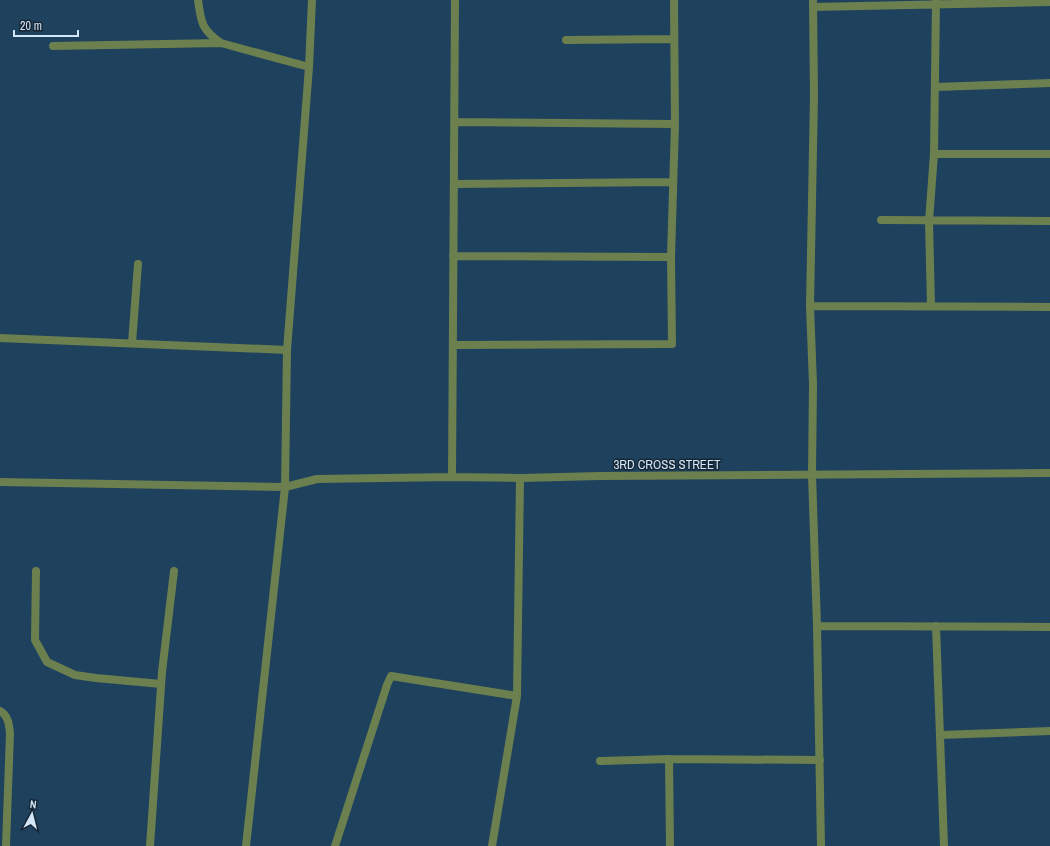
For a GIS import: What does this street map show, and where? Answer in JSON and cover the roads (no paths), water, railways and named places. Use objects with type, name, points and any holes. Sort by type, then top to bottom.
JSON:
[{"type":"street","points":[[198,0],[201,19],[210,36],[222,43],[309,67]]},
{"type":"street","points":[[246,846],[285,487],[287,350],[309,67],[312,0]]},
{"type":"street","points":[[452,477],[455,0]]},
{"type":"street","points":[[452,344],[672,344],[670,257],[675,124],[674,0]]},
{"type":"street","points":[[932,306],[929,221],[934,154],[937,2]]},
{"type":"street","points":[[820,846],[820,760],[812,474],[813,384],[810,306],[814,96],[813,3],[1050,2]]},
{"type":"street","points":[[566,40],[674,39]]},
{"type":"street","points":[[53,46],[222,43]]},
{"type":"street","points":[[936,87],[1050,83]]},
{"type":"street","points":[[454,122],[675,124]]},
{"type":"street","points":[[934,154],[1050,154]]},
{"type":"street","points":[[454,184],[673,182]]},
{"type":"street","points":[[881,220],[1050,221]]},
{"type":"street","points":[[453,256],[670,257]]},
{"type":"street","points":[[132,343],[138,264]]},
{"type":"street","points":[[810,306],[1050,307]]},
{"type":"street","points":[[0,338],[287,350]]},
{"type":"street","name":"3RD CROSS STREET","points":[[0,482],[285,487],[317,479],[1050,473]]},
{"type":"street","points":[[492,846],[516,696],[520,478]]},
{"type":"street","points":[[36,570],[35,640],[48,662],[76,675],[161,684]]},
{"type":"street","points":[[150,846],[161,684],[174,571]]},
{"type":"street","points":[[817,626],[1050,627]]},
{"type":"street","points":[[936,626],[944,846]]},
{"type":"street","points":[[336,846],[391,676],[516,696]]},
{"type":"street","points":[[0,711],[3,712],[8,720],[10,733],[4,841]]},
{"type":"street","points":[[940,734],[1050,731]]},
{"type":"street","points":[[600,761],[669,759],[820,760]]},
{"type":"street","points":[[669,759],[670,846]]}]
